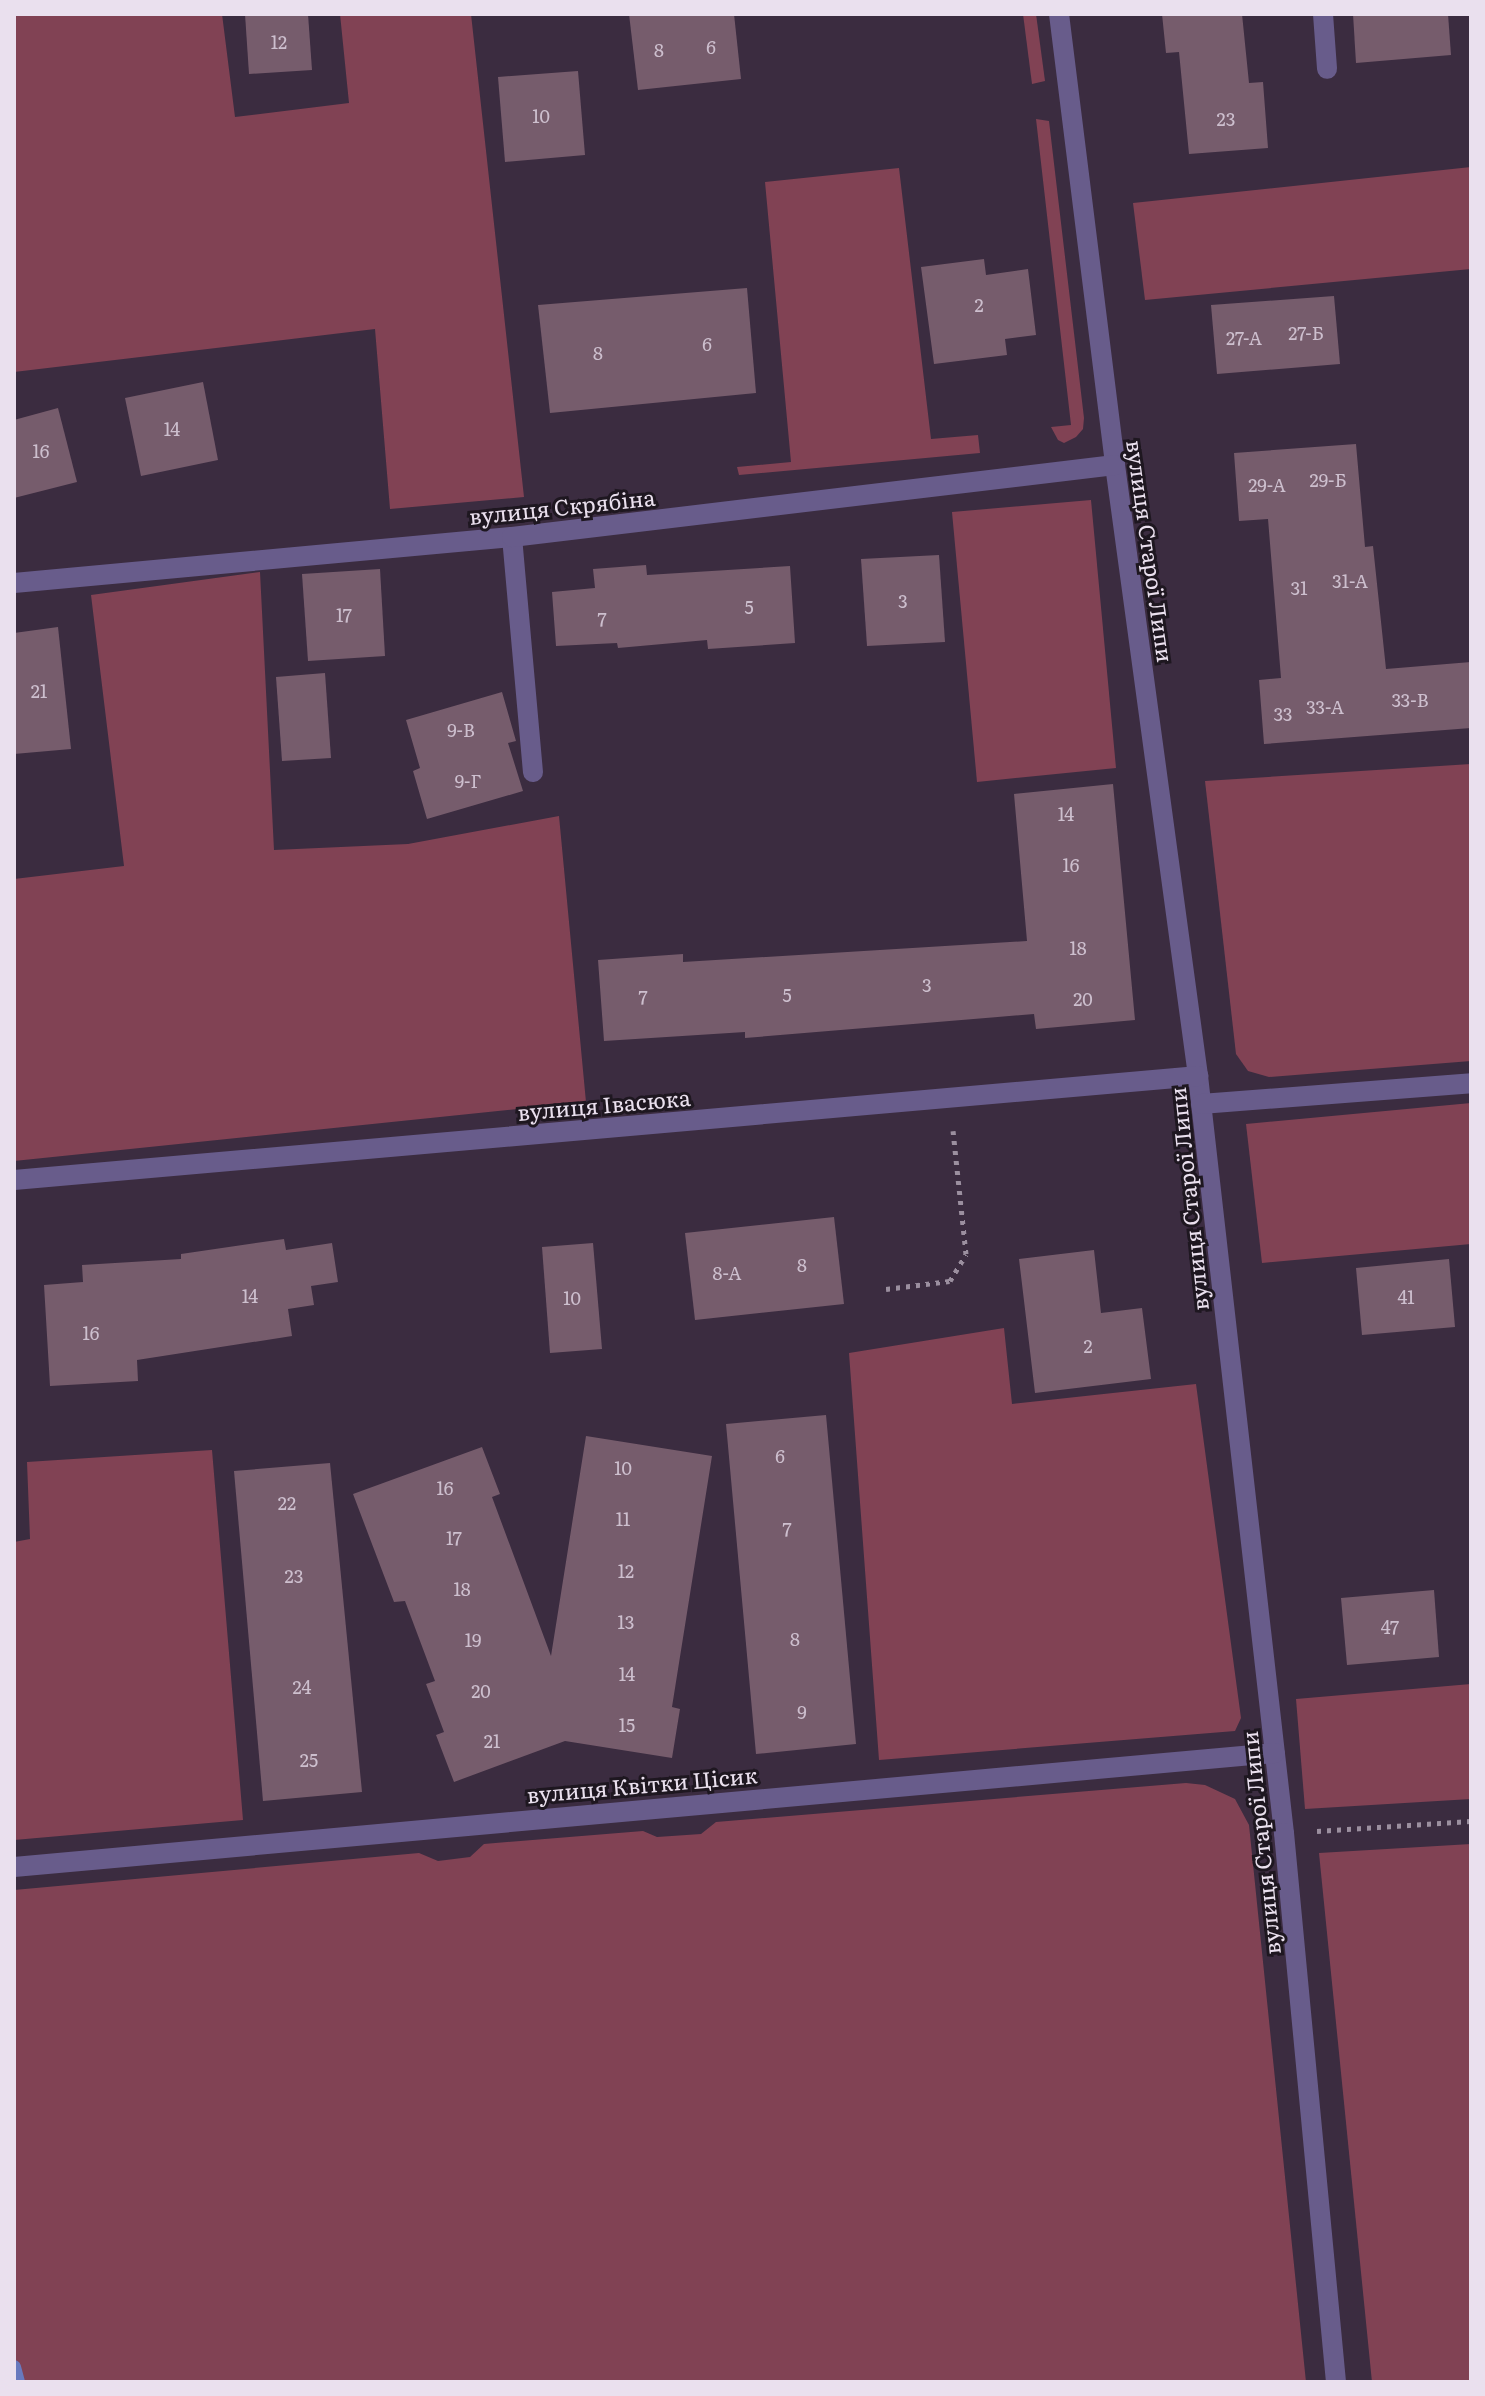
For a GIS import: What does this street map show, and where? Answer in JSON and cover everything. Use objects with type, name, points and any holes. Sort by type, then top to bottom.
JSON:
[{"type":"street","name":"вулиця Старої Липи","points":[[1059,14],[1115,465],[1198,1076],[1284,1833],[1336,2382]]},
{"type":"street","points":[[1323,14],[1327,69]]},
{"type":"street","name":"вулиця Скрябіна","points":[[14,583],[512,537],[1115,465]]},
{"type":"street","points":[[512,537],[533,772]]},
{"type":"street","name":"вулиця Івасюка","points":[[14,1180],[1198,1076]]},
{"type":"street","points":[[1201,1104],[1471,1083]]},
{"type":"street","name":"вулиця Квітки Цісик","points":[[14,1867],[1275,1753]]},
{"type":"path","points":[[886,1289],[950,1281],[966,1254],[949,1099]]},
{"type":"path","points":[[1284,1833],[1471,1821]]},
{"type":"shaded area","points":[[14,14],[222,14],[235,117],[349,103],[340,14],[471,14],[524,497],[390,509],[375,329],[14,372]]},
{"type":"shaded area","points":[[1023,14],[1036,14],[1045,81],[1032,84]]},
{"type":"shaded area","points":[[1036,119],[1049,121],[1084,418],[1083,429],[1064,443],[1058,440],[1051,427],[1071,425]]},
{"type":"shaded area","points":[[1471,167],[1471,269],[1145,300],[1133,203]]},
{"type":"shaded area","points":[[899,168],[931,439],[978,435],[980,453],[739,475],[737,467],[791,462],[765,182]]},
{"type":"shaded area","points":[[1091,500],[1116,768],[977,782],[952,512]]},
{"type":"shaded area","points":[[260,572],[274,850],[408,844],[559,816],[586,1102],[14,1161],[14,879],[124,866],[91,595]]},
{"type":"shaded area","points":[[1471,764],[1471,1061],[1269,1077],[1248,1071],[1236,1054],[1205,781]]},
{"type":"shaded area","points":[[1471,1103],[1471,1244],[1262,1263],[1246,1124]]},
{"type":"shaded area","points":[[1004,1328],[1012,1404],[1196,1384],[1241,1718],[1235,1731],[879,1760],[849,1353]]},
{"type":"shaded area","points":[[212,1450],[243,1820],[14,1840],[14,1542],[30,1539],[27,1462]]},
{"type":"shaded area","points":[[1471,1684],[1471,1799],[1305,1809],[1296,1699]]},
{"type":"shaded area","points":[[1186,1783],[1205,1785],[1235,1799],[1249,1825],[1306,2382],[14,2382],[14,1890],[419,1853],[438,1861],[470,1857],[484,1844],[643,1831],[657,1837],[701,1834],[716,1822]]},
{"type":"shaded area","points":[[1471,1844],[1471,2382],[1372,2382],[1319,1853]]},
{"type":"building","points":[[245,14],[308,14],[312,70],[249,74]]},
{"type":"building","points":[[629,14],[734,14],[741,79],[638,90]]},
{"type":"building","points":[[1162,14],[1242,14],[1249,83],[1263,82],[1268,148],[1189,154],[1179,52],[1166,53]]},
{"type":"building","points":[[1353,14],[1448,14],[1451,55],[1356,63]]},
{"type":"building","points":[[578,71],[585,155],[505,162],[498,77]]},
{"type":"building","points":[[984,259],[986,275],[1028,269],[1036,335],[1005,339],[1007,355],[934,364],[921,267]]},
{"type":"building","points":[[747,288],[756,393],[550,413],[538,305]]},
{"type":"building","points":[[1334,296],[1340,364],[1217,374],[1211,305]]},
{"type":"building","points":[[203,382],[218,460],[141,476],[125,398]]},
{"type":"building","points":[[58,408],[77,482],[14,498],[14,420]]},
{"type":"building","points":[[1356,444],[1365,547],[1373,546],[1386,669],[1471,662],[1471,728],[1264,744],[1259,680],[1281,678],[1268,519],[1239,521],[1234,453]]},
{"type":"building","points":[[939,555],[945,642],[867,646],[861,559]]},
{"type":"building","points":[[646,565],[647,575],[790,566],[795,643],[708,649],[707,640],[618,648],[617,643],[556,646],[552,592],[595,588],[593,569]]},
{"type":"building","points":[[380,569],[385,656],[308,661],[302,574]]},
{"type":"building","points":[[58,627],[71,749],[14,754],[14,633]]},
{"type":"building","points":[[325,673],[331,758],[282,761],[276,677]]},
{"type":"building","points":[[502,692],[516,741],[508,743],[523,791],[427,819],[413,771],[420,768],[406,720]]},
{"type":"building","points":[[1113,784],[1135,1020],[1036,1029],[1034,1014],[745,1038],[745,1032],[604,1041],[598,960],[683,954],[683,962],[1027,941],[1014,794]]},
{"type":"building","points":[[834,1217],[844,1304],[695,1320],[685,1233]]},
{"type":"building","points":[[284,1239],[286,1250],[332,1243],[338,1282],[311,1286],[314,1305],[288,1309],[292,1336],[137,1360],[138,1381],[50,1386],[44,1285],[83,1282],[82,1265],[181,1259],[181,1254]]},
{"type":"building","points":[[593,1243],[602,1349],[550,1353],[542,1247]]},
{"type":"building","points":[[1094,1250],[1101,1313],[1142,1308],[1151,1379],[1035,1393],[1019,1259]]},
{"type":"building","points":[[1449,1259],[1455,1327],[1362,1335],[1356,1268]]},
{"type":"building","points":[[826,1415],[856,1744],[756,1754],[726,1424]]},
{"type":"building","points":[[586,1436],[712,1456],[672,1707],[680,1709],[672,1758],[565,1741],[454,1782],[436,1735],[444,1732],[426,1684],[435,1681],[405,1601],[394,1602],[353,1494],[482,1447],[500,1494],[492,1497],[551,1656]]},
{"type":"building","points":[[330,1463],[362,1792],[263,1801],[234,1471]]},
{"type":"building","points":[[1434,1590],[1439,1657],[1347,1665],[1341,1598]]},
{"type":"waterway","points":[[14,2367],[18,2382]]}]
